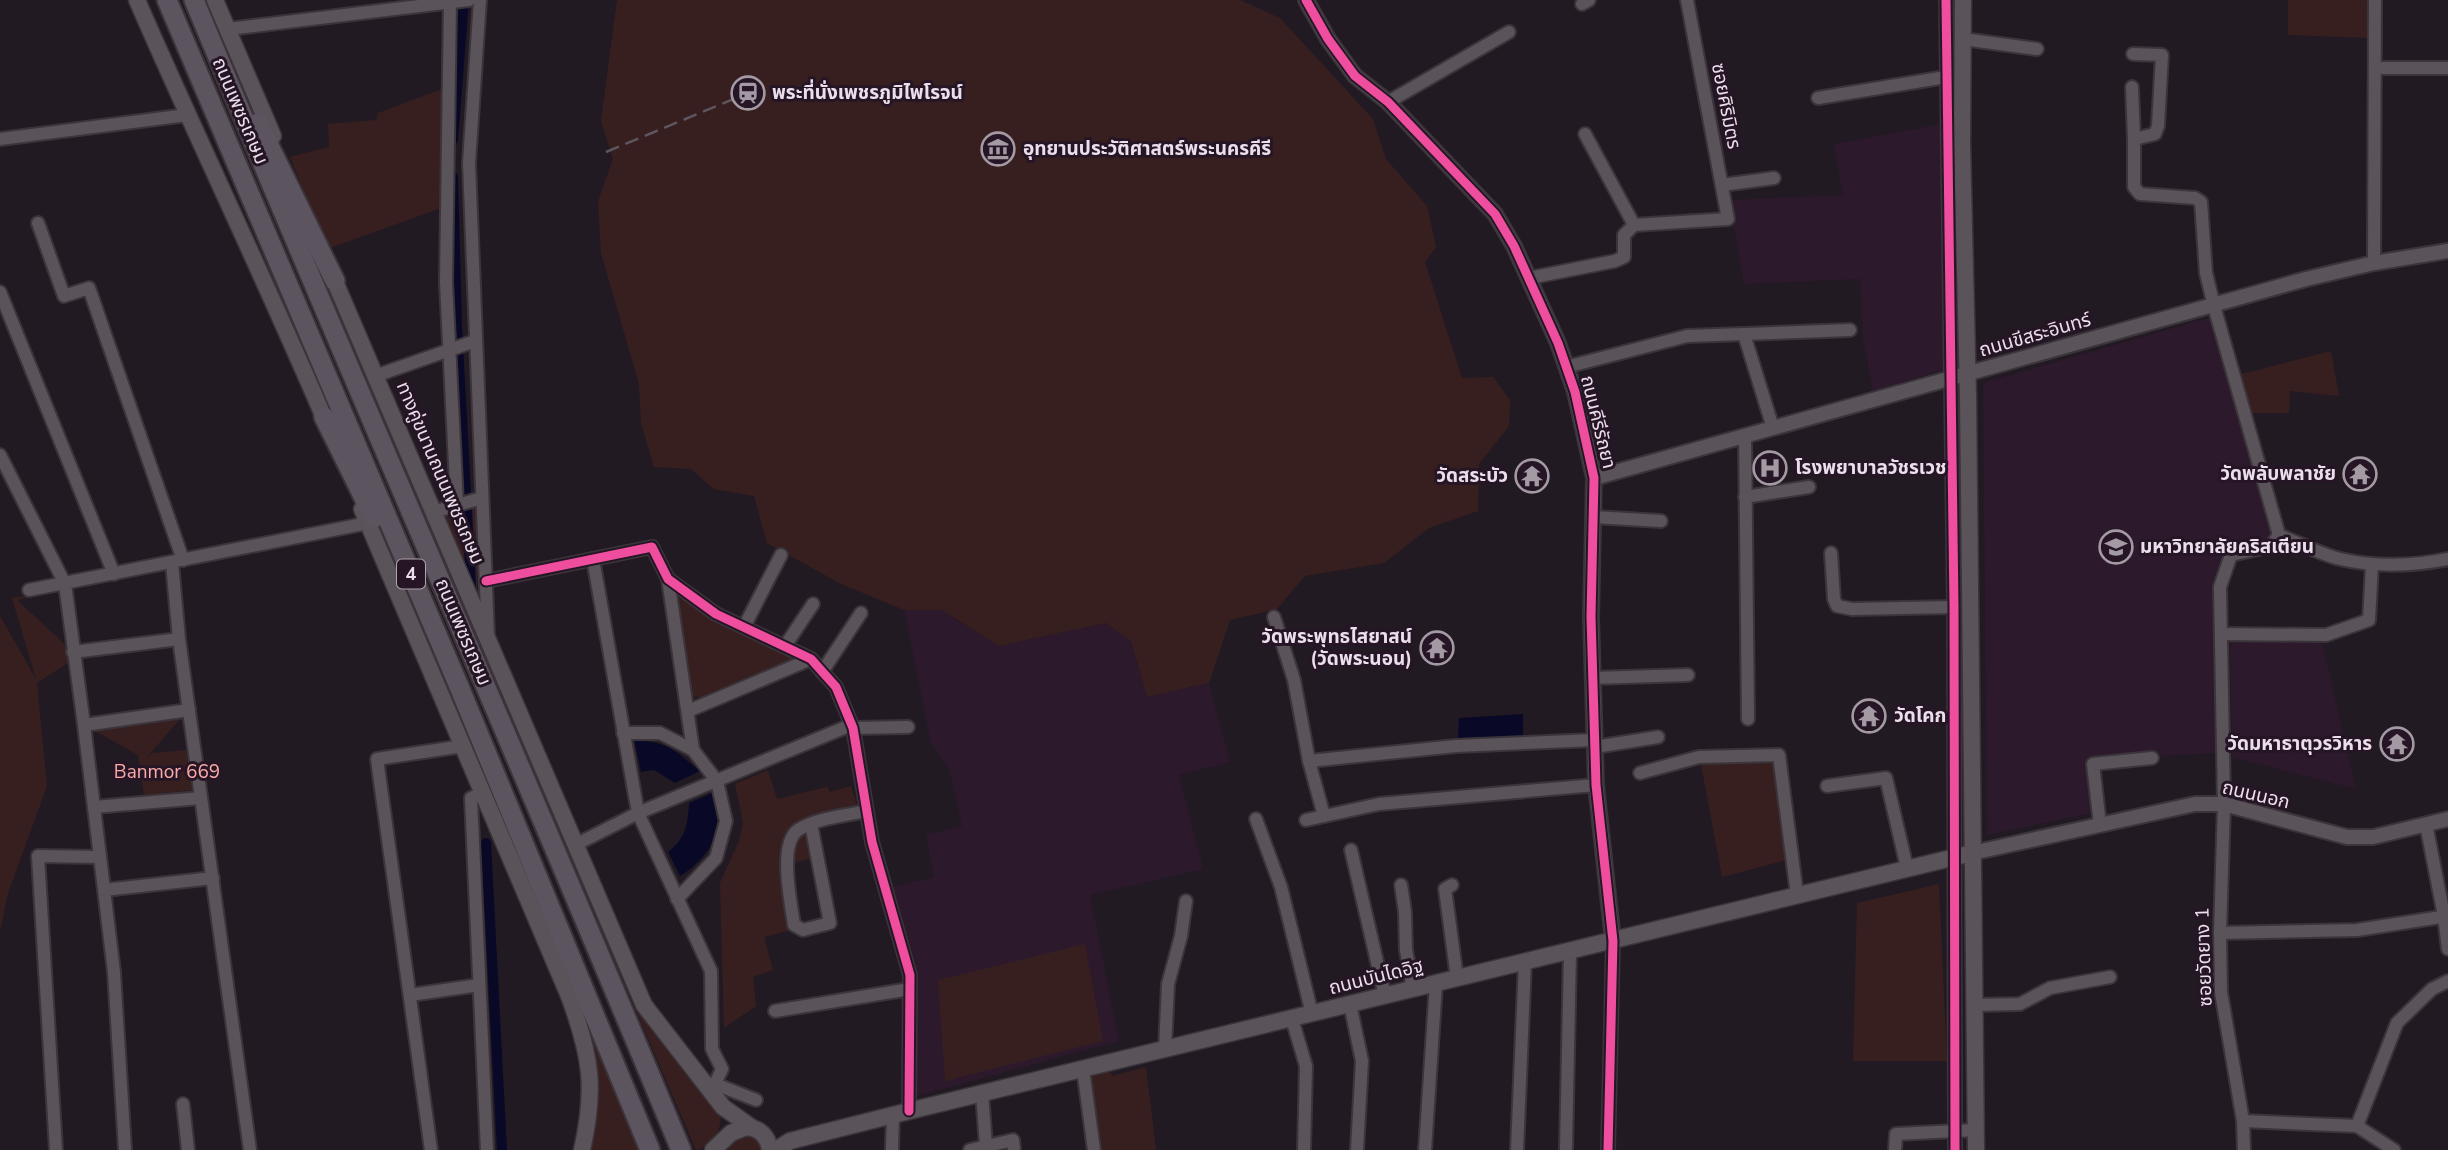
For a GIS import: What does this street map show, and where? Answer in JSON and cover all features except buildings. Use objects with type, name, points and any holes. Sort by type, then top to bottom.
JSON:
[{"type":"highway","name":"ถนนเพชรเกษม","points":[[167,0],[458,684],[650,1150]]},
{"type":"highway","name":"ถนนเพชรเกษม","points":[[195,0],[300,255],[493,702],[681,1148]]},
{"type":"highway","points":[[195,0],[335,281]]},
{"type":"highway","points":[[324,417],[458,684]]},
{"type":"main road","name":"4","points":[[137,0],[187,115],[241,226],[324,417],[569,996],[583,1034],[591,1080],[588,1122],[582,1150]]},
{"type":"main road","points":[[147,0],[241,226]]},
{"type":"main road","name":"ทางคู่ขนานถนนเพชรเกษม","points":[[215,0],[644,1005],[713,1088],[723,1107],[757,1130]]},
{"type":"main road","points":[[1962,0],[1963,39],[1955,143],[1972,853],[1976,1150]]},
{"type":"main road","name":"ถนนบันไดอิฐ","points":[[757,1130],[783,1145],[982,1093],[1972,853]]},
{"type":"main road","points":[[713,1150],[737,1129],[757,1130],[768,1140],[770,1150]]},
{"type":"street","points":[[480,0],[469,163],[480,498],[489,641]]},
{"type":"street","name":"ถนนคีรีรัถยา","points":[[1306,0],[1328,39],[1355,76],[1388,102],[1495,214],[1529,278],[1575,392],[1594,478],[1591,617],[1596,785],[1613,941]]},
{"type":"street","name":"ซอยศิริมิตร","points":[[1634,225],[1728,219],[1687,0]]},
{"type":"street","points":[[1946,0],[1947,77],[1955,143]]},
{"type":"street","points":[[2374,263],[2375,0]]},
{"type":"street","points":[[228,29],[456,1],[446,282],[459,504]]},
{"type":"street","points":[[1388,102],[1509,32]]},
{"type":"street","points":[[1963,39],[2037,49]]},
{"type":"street","points":[[2133,54],[2162,55],[2157,131],[2151,136],[2134,139]]},
{"type":"street","points":[[2375,68],[2448,68]]},
{"type":"street","points":[[1818,98],[1947,77]]},
{"type":"street","points":[[2132,87],[2134,187],[2137,192],[2145,195],[2196,198],[2201,202],[2206,273],[2279,535],[2338,558],[2372,565],[2448,559]]},
{"type":"street","points":[[0,139],[187,115]]},
{"type":"street","points":[[1529,278],[1624,257],[1624,235],[1634,225],[1585,134]]},
{"type":"street","points":[[1722,185],[1774,178]]},
{"type":"street","points":[[38,223],[64,296],[89,288],[178,561],[179,639],[250,1150]]},
{"type":"street","name":"ถนนขีสระอินทร์","points":[[1594,478],[2374,263],[2448,251]]},
{"type":"street","points":[[0,292],[114,574]]},
{"type":"street","points":[[1566,367],[1686,336],[1850,330]]},
{"type":"street","points":[[1744,334],[1773,428]]},
{"type":"street","points":[[375,376],[475,341]]},
{"type":"street","points":[[1955,1150],[1954,607],[1959,377]]},
{"type":"street","points":[[1745,435],[1748,719]]},
{"type":"street","points":[[0,454],[65,584],[85,724],[114,972],[125,1150]]},
{"type":"street","points":[[1745,497],[1809,487]]},
{"type":"street","points":[[433,512],[480,498]]},
{"type":"street","points":[[1593,517],[1661,521]]},
{"type":"street","points":[[29,590],[368,523]]},
{"type":"street","name":"ซอยวัดยาง 1","points":[[2245,1150],[2244,1121],[2221,992],[2224,804],[2220,587],[2231,555],[2271,546],[2279,535]]},
{"type":"street","points":[[486,581],[652,547],[668,579],[693,750]]},
{"type":"street","points":[[1831,553],[1834,599],[1840,608],[1954,607]]},
{"type":"street","points":[[744,627],[781,555]]},
{"type":"street","points":[[593,559],[638,813],[711,971],[712,1049],[722,1069],[713,1088],[755,1100]]},
{"type":"street","points":[[2222,634],[2326,635],[2369,620],[2372,565]]},
{"type":"street","points":[[668,579],[716,614],[811,659],[836,687],[852,727],[872,842],[908,965],[910,989],[901,1113],[892,1150]]},
{"type":"street","points":[[785,646],[813,604]]},
{"type":"street","points":[[822,672],[861,614]]},
{"type":"street","points":[[1274,617],[1294,680],[1309,761],[1324,816]]},
{"type":"street","points":[[73,652],[179,639]]},
{"type":"street","points":[[688,711],[811,659]]},
{"type":"street","points":[[1593,678],[1688,675]]},
{"type":"street","points":[[85,724],[189,710]]},
{"type":"street","points":[[575,845],[638,813],[852,727],[908,727]]},
{"type":"street","points":[[623,733],[660,733],[693,750],[717,781],[726,821],[716,858],[677,899]]},
{"type":"street","points":[[1309,761],[1456,746],[1595,744],[1658,737]]},
{"type":"street","points":[[431,1150],[377,760],[463,746]]},
{"type":"street","points":[[1640,773],[1699,757],[1779,755],[1797,895]]},
{"type":"street","points":[[2100,825],[2093,764],[2152,758]]},
{"type":"street","points":[[1827,786],[1886,778],[1907,868]]},
{"type":"street","points":[[1306,820],[1379,804],[1596,785]]},
{"type":"street","points":[[483,793],[471,799],[487,1150]]},
{"type":"street","points":[[94,807],[201,798]]},
{"type":"street","name":"ถนนนอก","points":[[1972,853],[2195,804],[2224,804],[2347,837],[2373,837],[2448,819]]},
{"type":"street","points":[[811,824],[830,923],[803,930],[794,925],[787,858],[789,841],[796,831],[811,824],[866,811]]},
{"type":"street","points":[[1256,819],[1281,887],[1312,1014]]},
{"type":"street","points":[[2426,824],[2446,916],[2448,949]]},
{"type":"street","points":[[1350,850],[1385,996]]},
{"type":"street","points":[[57,1150],[38,856],[100,857]]},
{"type":"street","points":[[104,890],[213,878]]},
{"type":"street","points":[[1401,885],[1405,912],[1405,942],[1413,989]]},
{"type":"street","points":[[1452,885],[1445,889],[1457,978]]},
{"type":"street","points":[[1165,1049],[1168,984],[1181,936],[1186,901]]},
{"type":"street","points":[[2220,933],[2357,930],[2446,916]]},
{"type":"street","points":[[1608,1150],[1613,941]]},
{"type":"street","points":[[1566,1150],[1570,951]]},
{"type":"street","points":[[1517,1150],[1525,962]]},
{"type":"street","points":[[1954,1007],[2020,1004],[2050,988],[2110,977]]},
{"type":"street","points":[[2357,1126],[2398,1023],[2432,989],[2448,981]]},
{"type":"street","points":[[1425,1150],[1436,984]]},
{"type":"street","points":[[410,995],[479,985]]},
{"type":"street","points":[[775,1011],[910,989]]},
{"type":"street","points":[[1350,1004],[1362,1061],[1357,1150]]},
{"type":"street","points":[[1292,1018],[1306,1066],[1304,1150]]},
{"type":"street","points":[[1083,1069],[1094,1150]]},
{"type":"street","points":[[982,1093],[986,1146]]},
{"type":"street","points":[[183,1104],[188,1150]]},
{"type":"street","points":[[2244,1121],[2357,1126],[2379,1146],[2394,1150]]},
{"type":"street","points":[[1895,1150],[1896,1134],[1976,1130]]},
{"type":"street","points":[[971,1150],[1013,1140],[1014,1150]]},
{"type":"shaded area","points":[[1942,124],[1945,369],[1873,391],[1863,340],[1860,279],[1744,284],[1729,200],[1843,195],[1834,144]]},
{"type":"shaded area","points":[[2215,316],[2272,530],[2268,542],[2227,552],[2216,625],[2216,753],[2095,759],[2100,811],[1987,835],[1983,383]]},
{"type":"shaded area","points":[[904,610],[942,610],[999,646],[1106,623],[1131,641],[1147,697],[1209,683],[1230,762],[1179,775],[1203,869],[1090,895],[1119,1041],[917,1096],[916,964],[893,887],[934,877],[926,835],[962,826],[949,768],[931,744]]},
{"type":"shaded area","points":[[2230,640],[2322,641],[2356,789],[2232,757]]},
{"type":"green space","points":[[617,0],[1240,0],[1280,18],[1373,119],[1386,159],[1427,206],[1436,247],[1425,262],[1462,378],[1493,377],[1510,400],[1509,426],[1479,464],[1478,511],[1429,528],[1384,563],[1305,576],[1277,609],[1230,620],[1209,683],[1147,697],[1131,641],[1106,623],[999,646],[942,610],[904,610],[841,584],[767,543],[754,496],[714,489],[691,469],[654,467],[641,423],[639,384],[601,253],[598,201],[613,159],[601,121]]},
{"type":"green space","points":[[2288,0],[2369,0],[2369,38],[2288,35]]},
{"type":"green space","points":[[442,89],[444,207],[327,249],[290,157],[329,147],[328,124],[376,120],[378,113]]},
{"type":"green space","points":[[2331,351],[2339,396],[2290,391],[2289,413],[2251,413],[2238,375]]},
{"type":"green space","points":[[478,501],[477,588],[441,511]]},
{"type":"green space","points":[[59,590],[17,600],[73,652],[71,661],[37,683],[47,786],[8,893],[0,931],[0,616],[36,679],[12,598]]},
{"type":"green space","points":[[678,592],[792,654],[791,660],[702,698],[692,696],[675,595]]},
{"type":"green space","name":"Banmor 669","points":[[181,718],[147,757],[153,753],[186,750],[192,790],[144,795],[138,755],[95,731]]},
{"type":"green space","points":[[1775,760],[1787,860],[1722,877],[1701,764]]},
{"type":"green space","points":[[768,770],[777,799],[827,787],[830,792],[851,786],[861,819],[815,828],[821,857],[791,863],[799,928],[764,937],[773,970],[753,977],[756,1006],[724,1028],[720,883],[739,841],[743,822],[735,784]]},
{"type":"green space","points":[[1939,884],[1947,1061],[1853,1061],[1857,903]]},
{"type":"green space","points":[[599,924],[635,998],[721,1117],[719,1128],[707,1146],[696,1150]]},
{"type":"green space","points":[[1085,944],[1103,1041],[945,1081],[938,980]]},
{"type":"green space","points":[[567,980],[619,1086],[644,1150],[591,1150],[596,1111]]},
{"type":"green space","points":[[1146,1067],[1156,1150],[1094,1150],[1086,1074],[1110,1070],[1112,1076]]},
{"type":"green space","points":[[739,1135],[753,1135],[760,1142],[762,1150],[723,1150]]},
{"type":"water","points":[[1523,714],[1523,736],[1458,738],[1459,718]]},
{"type":"water","points":[[634,740],[670,748],[700,771],[675,783],[654,770],[641,772]]},
{"type":"water","points":[[715,792],[719,824],[713,842],[702,858],[680,876],[668,852],[684,831],[689,803]]},
{"type":"waterway","points":[[453,140],[464,0]]},
{"type":"waterway","points":[[453,177],[457,326],[471,585]]},
{"type":"waterway","points":[[486,843],[502,1150]]},
{"type":"railway","points":[[606,152],[748,93]]},
{"type":"cycle path","points":[[1306,0],[1328,39],[1355,76],[1388,102],[1495,214],[1514,246],[1558,343],[1575,392],[1594,478],[1591,617],[1596,785],[1613,941],[1608,1150]]},
{"type":"cycle path","points":[[1946,0],[1954,607],[1955,1150]]},
{"type":"cycle path","points":[[486,581],[652,547],[668,579],[716,614],[811,659],[836,687],[853,728],[872,842],[910,975],[909,1111]]},
{"type":"place","name":"พระที่นั่งเพชรภูมิไพโรจน์","points":[[748,93]]},
{"type":"place","name":"อุทยานประวัติศาสตร์พระนครคีรี","points":[[998,149]]},
{"type":"place","name":"โรงพยาบาลวัชรเวช","points":[[1770,468]]},
{"type":"place","name":"วัดพลับพลาชัย","points":[[2360,474]]},
{"type":"place","name":"วัดสระบัว","points":[[1532,476]]},
{"type":"place","name":"มหาวิทยาลัยคริสเตียน","points":[[2116,547]]},
{"type":"place","name":"วัดพระพุทธไสยาสน์ (วัดพระนอน)","points":[[1437,648]]},
{"type":"place","name":"วัดโคก","points":[[1869,716]]},
{"type":"place","name":"วัดมหาธาตุวรวิหาร","points":[[2397,744]]}]
